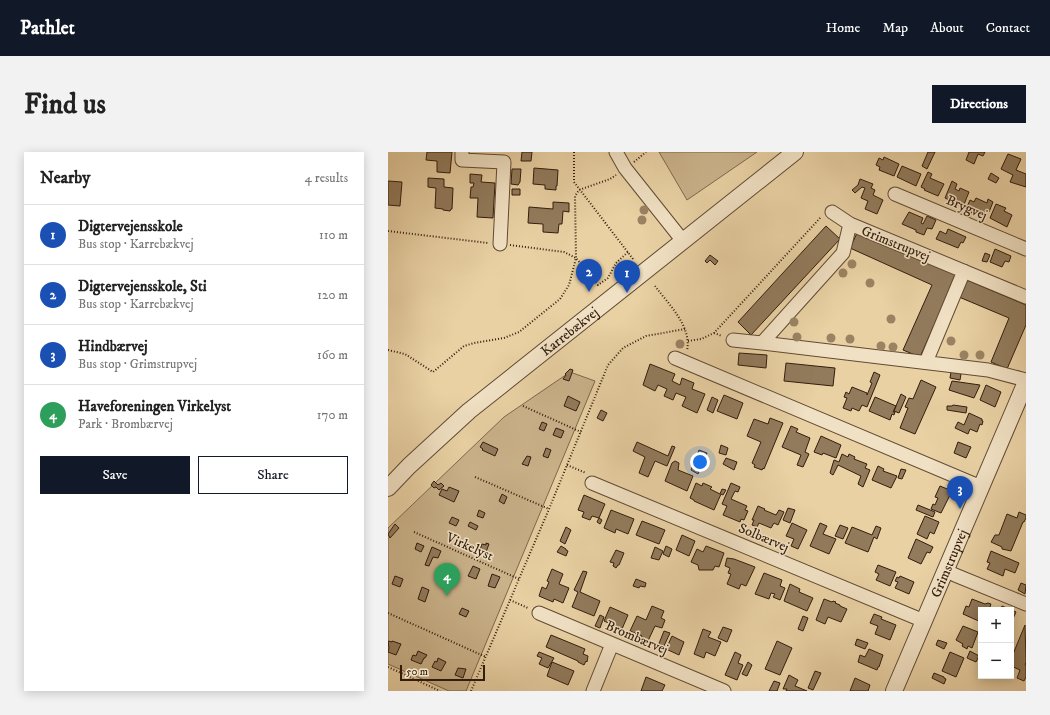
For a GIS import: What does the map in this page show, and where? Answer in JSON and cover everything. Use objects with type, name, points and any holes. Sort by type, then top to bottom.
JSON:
[{"type":"street","points":[[462,152],[462,160],[504,162],[500,244]]},
{"type":"street","points":[[616,152],[625,168],[683,241]]},
{"type":"street","name":"Karrebækvej","points":[[388,488],[409,466],[469,411],[795,152]]},
{"type":"street","name":"Brygvej","points":[[895,194],[1026,249]]},
{"type":"street","name":"Grimstrupvej","points":[[832,212],[850,224],[1026,297]]},
{"type":"street","name":"Grimstrupvej","points":[[762,343],[843,253],[850,224]]},
{"type":"street","points":[[926,362],[964,271]]},
{"type":"street","name":"Grimstrupvej","points":[[733,340],[988,370],[1025,386],[894,691]]},
{"type":"street","points":[[680,360],[981,486]]},
{"type":"street","name":"Solbærvej","points":[[592,482],[924,621]]},
{"type":"street","points":[[946,570],[1026,604]]},
{"type":"street","name":"Brombærvej","points":[[539,613],[724,691]]},
{"type":"street","points":[[593,691],[612,644]]},
{"type":"path","points":[[574,152],[574,182],[633,259]]},
{"type":"path","points":[[388,350],[405,354],[433,372],[464,346],[504,338],[519,332],[560,299],[569,285],[576,258],[575,196],[579,190],[610,179],[646,152]]},
{"type":"path","points":[[688,341],[714,333],[828,210],[832,212]]},
{"type":"path","points":[[388,231],[564,252],[576,258],[598,285],[608,278],[616,263],[628,252]]},
{"type":"path","points":[[655,286],[678,316],[685,329],[688,341],[680,360]]},
{"type":"path","points":[[471,691],[608,365],[623,348],[646,336],[685,329]]},
{"type":"path","points":[[523,406],[581,432]]},
{"type":"path","points":[[567,464],[591,476],[592,482]]},
{"type":"path","points":[[475,477],[549,508]]},
{"type":"path","name":"Virkelyst","points":[[414,532],[519,579]]},
{"type":"path","points":[[510,600],[539,613]]},
{"type":"path","points":[[388,613],[486,657]]},
{"type":"path","points":[[388,667],[440,691]]},
{"type":"shaded area","points":[[659,152],[757,152],[687,200]]},
{"type":"shaded area","points":[[570,372],[595,381],[466,691],[449,691],[388,664],[388,528],[504,417]]},
{"type":"building","points":[[427,152],[452,152],[450,173],[437,172],[437,161],[426,160]]},
{"type":"building","points":[[522,152],[532,152],[531,161],[521,161]]},
{"type":"building","points":[[928,152],[935,152],[927,169],[922,166]]},
{"type":"building","points":[[969,152],[985,152],[983,156],[978,154],[974,164],[966,160]]},
{"type":"building","points":[[1008,154],[1021,159],[1016,170],[1026,174],[1026,187],[1010,182],[1013,175],[1001,169]]},
{"type":"building","points":[[884,157],[899,164],[894,176],[879,170],[880,167],[876,165],[879,158],[883,160]]},
{"type":"building","points":[[902,166],[921,174],[916,186],[897,177]]},
{"type":"building","points":[[534,168],[558,170],[556,190],[545,189],[545,185],[533,184]]},
{"type":"building","points":[[512,169],[521,169],[520,182],[518,185],[511,184]]},
{"type":"building","points":[[928,172],[932,174],[930,178],[944,184],[938,196],[924,190],[925,189],[921,187]]},
{"type":"building","points":[[991,173],[999,178],[996,183],[988,179]]},
{"type":"building","points":[[470,174],[482,175],[481,182],[495,183],[493,218],[477,217],[478,198],[470,198],[471,187],[473,187],[474,183],[470,183]]},
{"type":"building","points":[[428,178],[444,179],[444,187],[453,188],[452,209],[450,211],[435,208],[436,188],[428,187]]},
{"type":"building","points":[[860,179],[873,184],[871,188],[875,190],[873,195],[883,200],[877,214],[865,209],[868,201],[861,198],[865,188],[862,187],[855,193],[852,190],[858,185]]},
{"type":"building","points":[[388,181],[402,182],[400,206],[388,205]]},
{"type":"building","points":[[952,181],[957,184],[955,189],[959,191],[960,188],[969,192],[963,207],[945,198]]},
{"type":"building","points":[[512,189],[520,189],[520,195],[512,195]]},
{"type":"building","points":[[976,198],[987,203],[988,199],[993,202],[989,212],[986,211],[984,217],[972,211],[969,219],[963,216],[970,200],[974,202]]},
{"type":"building","points":[[553,202],[569,203],[569,212],[563,211],[562,224],[559,224],[558,233],[543,232],[543,224],[528,223],[529,207],[553,209]]},
{"type":"building","points":[[996,204],[1006,208],[1004,211],[1012,215],[1007,227],[990,218]]},
{"type":"building","points":[[909,212],[923,218],[921,223],[923,224],[927,216],[936,220],[932,229],[927,228],[924,235],[902,224]]},
{"type":"building","points":[[826,226],[840,239],[751,335],[738,322]]},
{"type":"building","points":[[948,229],[966,237],[958,248],[936,239],[940,231],[946,234]]},
{"type":"building","points":[[858,231],[957,274],[920,357],[903,350],[932,285],[850,248]]},
{"type":"building","points":[[995,249],[1011,256],[1009,262],[1005,261],[1002,267],[990,262]]},
{"type":"building","points":[[985,253],[990,255],[987,262],[982,261]]},
{"type":"building","points":[[710,255],[718,261],[715,265],[710,260],[707,263],[705,261]]},
{"type":"building","points":[[967,280],[1026,305],[1026,325],[1007,369],[991,362],[1009,318],[959,297]]},
{"type":"building","points":[[739,353],[767,355],[766,368],[738,365]]},
{"type":"building","points":[[786,363],[835,368],[833,386],[784,381]]},
{"type":"building","points":[[650,364],[675,374],[672,381],[680,385],[682,378],[694,383],[692,389],[705,394],[697,413],[682,406],[686,397],[676,393],[673,400],[664,396],[667,389],[658,385],[655,391],[643,385]]},
{"type":"building","points":[[570,369],[573,370],[569,381],[563,379],[566,375],[565,374]]},
{"type":"building","points":[[874,372],[880,375],[867,407],[862,405],[859,411],[852,408],[851,411],[843,408],[847,398],[844,397],[846,392],[849,394],[852,387],[867,393],[867,395],[872,383],[870,382]]},
{"type":"building","points":[[951,372],[961,374],[960,380],[950,378]]},
{"type":"building","points":[[921,380],[936,387],[915,434],[900,428],[908,408],[905,407],[909,398],[913,399]]},
{"type":"building","points":[[952,381],[980,385],[974,398],[949,390]]},
{"type":"building","points":[[986,385],[1001,392],[995,407],[980,400]]},
{"type":"building","points":[[901,394],[906,397],[899,413],[894,411]]},
{"type":"building","points":[[724,395],[743,403],[737,419],[717,411]]},
{"type":"building","points":[[568,396],[580,402],[576,411],[564,406]]},
{"type":"building","points":[[712,397],[718,400],[713,413],[707,410]]},
{"type":"building","points":[[875,397],[896,406],[893,412],[895,412],[894,415],[892,414],[890,420],[869,411]]},
{"type":"building","points":[[953,405],[967,407],[966,413],[947,410],[947,406]]},
{"type":"building","points":[[601,410],[607,413],[603,421],[597,418]]},
{"type":"building","points":[[969,413],[982,419],[983,421],[977,432],[970,429],[968,434],[955,428],[958,422],[964,425]]},
{"type":"building","points":[[770,418],[783,423],[764,469],[763,468],[762,470],[754,467],[755,465],[752,463],[761,442],[747,436],[754,419],[768,424]]},
{"type":"building","points":[[542,422],[547,424],[544,431],[539,429]]},
{"type":"building","points":[[791,426],[798,429],[796,432],[810,438],[805,452],[809,454],[803,467],[797,465],[801,455],[782,447]]},
{"type":"building","points":[[556,428],[564,431],[561,438],[553,435]]},
{"type":"building","points":[[821,436],[841,445],[836,458],[823,453],[822,455],[814,452]]},
{"type":"building","points":[[483,442],[498,449],[495,456],[482,450],[483,449],[480,447]]},
{"type":"building","points":[[637,442],[668,456],[672,446],[675,447],[667,466],[655,461],[648,477],[639,473],[645,457],[633,451]]},
{"type":"building","points":[[958,442],[971,447],[966,458],[954,453]]},
{"type":"building","points":[[721,445],[728,448],[726,455],[719,453]]},
{"type":"building","points":[[546,448],[551,450],[548,458],[543,456]]},
{"type":"building","points":[[699,450],[707,453],[698,474],[691,470]]},
{"type":"building","points":[[842,454],[848,457],[849,454],[855,457],[854,459],[867,464],[865,468],[870,470],[863,487],[858,484],[861,476],[838,465],[833,475],[830,473],[834,460],[839,462]]},
{"type":"building","points":[[527,456],[531,457],[528,466],[522,464]]},
{"type":"building","points":[[726,458],[737,462],[734,470],[723,464]]},
{"type":"building","points":[[675,461],[679,463],[678,470],[693,476],[687,491],[665,481],[672,463]]},
{"type":"building","points":[[878,466],[884,469],[883,471],[897,476],[891,488],[872,480]]},
{"type":"building","points":[[901,469],[906,470],[902,479],[898,478]]},
{"type":"building","points":[[434,481],[438,485],[441,483],[444,486],[439,490],[436,487],[434,488],[431,485]]},
{"type":"building","points":[[696,483],[702,486],[703,483],[712,487],[710,489],[720,494],[722,489],[726,490],[723,495],[721,494],[714,510],[690,498]]},
{"type":"building","points":[[731,483],[740,487],[738,492],[735,491],[731,499],[747,506],[745,510],[748,511],[744,520],[741,519],[740,522],[723,515],[727,506],[722,504]]},
{"type":"building","points":[[940,486],[952,491],[941,513],[931,509],[933,504],[935,505],[938,498],[935,497]]},
{"type":"building","points":[[449,487],[459,491],[454,502],[439,495],[442,489],[447,491]]},
{"type":"building","points":[[502,494],[507,497],[504,504],[499,501]]},
{"type":"building","points":[[584,495],[605,504],[599,518],[592,516],[590,520],[582,517],[584,512],[578,510]]},
{"type":"building","points":[[918,505],[935,512],[933,517],[916,510]]},
{"type":"building","points":[[758,506],[776,515],[779,510],[784,512],[778,525],[774,523],[771,528],[759,523],[757,527],[752,525],[754,520],[752,520]]},
{"type":"building","points":[[788,508],[795,510],[790,523],[783,520]]},
{"type":"building","points":[[479,510],[485,513],[483,518],[477,516]]},
{"type":"building","points":[[611,510],[634,519],[628,534],[616,529],[615,533],[604,528]]},
{"type":"building","points":[[1019,512],[1026,515],[1026,518],[1011,551],[1002,549],[1002,547],[991,542],[995,535],[999,535],[1007,514],[1017,518]]},
{"type":"building","points":[[925,516],[939,522],[934,534],[930,532],[927,539],[917,534]]},
{"type":"building","points":[[452,517],[459,520],[456,526],[449,523]]},
{"type":"building","points":[[599,518],[602,520],[600,524],[597,522]]},
{"type":"building","points":[[642,521],[665,530],[659,544],[636,535]]},
{"type":"building","points":[[470,522],[478,526],[476,530],[468,526]]},
{"type":"building","points":[[792,523],[807,530],[798,549],[791,546],[794,539],[786,536]]},
{"type":"building","points":[[820,523],[827,526],[823,534],[836,539],[829,554],[810,546]]},
{"type":"building","points":[[395,524],[399,528],[390,538],[388,534]]},
{"type":"building","points":[[840,525],[848,528],[843,539],[835,536]]},
{"type":"building","points":[[876,526],[881,528],[877,539],[874,537],[868,552],[845,543],[852,527],[872,535]]},
{"type":"building","points":[[566,527],[571,530],[565,544],[560,541]]},
{"type":"building","points":[[682,535],[695,541],[689,556],[676,550]]},
{"type":"building","points":[[916,539],[933,547],[930,553],[927,552],[921,564],[908,558]]},
{"type":"building","points":[[417,543],[424,546],[421,552],[415,549]]},
{"type":"building","points":[[486,543],[489,544],[486,552],[480,550],[482,544],[486,545]]},
{"type":"building","points":[[561,546],[568,551],[566,556],[557,552]]},
{"type":"building","points":[[666,546],[672,549],[669,557],[663,554]]},
{"type":"building","points":[[706,546],[724,553],[719,567],[715,566],[713,570],[699,570],[698,565],[691,562],[697,549],[703,552]]},
{"type":"building","points":[[432,547],[441,551],[438,558],[433,557],[429,566],[425,565]]},
{"type":"building","points":[[655,547],[663,551],[659,560],[651,558]]},
{"type":"building","points":[[616,550],[624,553],[619,565],[616,568],[613,566],[614,563],[610,562]]},
{"type":"building","points":[[991,551],[1019,563],[1015,573],[1005,569],[1003,576],[987,569],[990,563],[987,562]]},
{"type":"building","points":[[727,558],[755,567],[746,586],[741,584],[739,589],[727,584],[731,574],[728,573],[730,568],[725,566]]},
{"type":"building","points":[[878,565],[896,572],[890,586],[876,580],[879,574],[875,572]]},
{"type":"building","points":[[473,566],[480,569],[476,579],[468,576]]},
{"type":"building","points":[[552,569],[563,574],[559,584],[569,588],[563,603],[554,599],[553,602],[539,596],[542,587],[546,589],[549,582],[547,581]]},
{"type":"building","points":[[583,571],[587,572],[580,592],[600,601],[594,616],[572,607],[578,592],[574,590]]},
{"type":"building","points":[[764,573],[782,580],[780,586],[785,588],[780,600],[773,597],[775,594],[771,593],[769,599],[755,594]]},
{"type":"building","points":[[492,574],[500,577],[495,588],[488,586]]},
{"type":"building","points":[[395,576],[403,579],[400,587],[392,584]]},
{"type":"building","points":[[900,576],[914,582],[909,594],[895,588],[898,582],[895,581],[897,577],[899,578]]},
{"type":"building","points":[[636,579],[646,583],[645,587],[640,586],[639,588],[633,586]]},
{"type":"building","points":[[1021,583],[1026,585],[1025,594],[1018,590]]},
{"type":"building","points":[[790,584],[800,589],[799,592],[813,598],[807,611],[784,601]]},
{"type":"building","points":[[422,587],[429,590],[425,602],[418,599]]},
{"type":"building","points":[[824,599],[836,602],[835,603],[847,609],[841,622],[828,617],[825,624],[816,620]]},
{"type":"building","points":[[972,599],[985,604],[991,604],[990,607],[978,607],[978,621],[963,614],[966,606],[969,607]]},
{"type":"building","points":[[652,606],[664,611],[661,618],[665,620],[662,628],[655,626],[647,643],[640,640],[642,636],[630,631],[637,616],[646,620]]},
{"type":"building","points":[[610,607],[628,615],[622,629],[604,621]]},
{"type":"building","points":[[462,608],[469,611],[466,617],[459,614]]},
{"type":"building","points":[[874,614],[882,617],[881,619],[896,625],[890,640],[875,634],[878,626],[870,623]]},
{"type":"building","points":[[600,615],[604,617],[600,628],[595,626]]},
{"type":"building","points":[[803,616],[808,618],[803,631],[798,629]]},
{"type":"building","points":[[1025,625],[1026,677],[1024,681],[1017,678],[1020,670],[1014,667],[1014,652]]},
{"type":"building","points":[[963,626],[978,632],[972,648],[968,646],[967,649],[962,646],[963,644],[956,640]]},
{"type":"building","points":[[723,627],[732,630],[727,642],[718,638]]},
{"type":"building","points":[[703,629],[711,632],[708,637],[721,642],[715,656],[706,652],[704,658],[694,654]]},
{"type":"building","points":[[664,631],[670,633],[663,648],[658,646]]},
{"type":"building","points":[[551,635],[585,649],[583,654],[588,656],[587,662],[586,661],[584,665],[546,647]]},
{"type":"building","points":[[672,636],[684,642],[679,655],[666,649]]},
{"type":"building","points":[[857,639],[868,643],[865,649],[855,645]]},
{"type":"building","points":[[938,640],[947,643],[944,649],[936,645]]},
{"type":"building","points":[[388,641],[401,644],[396,655],[388,652]]},
{"type":"building","points":[[777,641],[792,648],[780,675],[765,669]]},
{"type":"building","points":[[869,649],[883,655],[877,670],[858,662],[860,655],[865,657]]},
{"type":"building","points":[[418,651],[427,655],[421,664],[411,660],[413,655],[416,656]]},
{"type":"building","points":[[970,651],[978,655],[976,662],[967,658]]},
{"type":"building","points":[[539,652],[554,658],[548,668],[539,664],[542,658],[537,656]]},
{"type":"building","points":[[735,652],[741,655],[738,663],[743,665],[737,680],[725,675]]},
{"type":"building","points":[[950,652],[964,658],[956,677],[942,671]]},
{"type":"building","points":[[438,658],[446,662],[441,671],[432,667],[435,661],[437,662]]},
{"type":"building","points":[[552,662],[574,671],[568,685],[547,676]]},
{"type":"building","points":[[748,662],[752,665],[747,676],[742,674]]},
{"type":"building","points":[[458,668],[466,669],[463,678],[455,675]]},
{"type":"building","points":[[815,671],[821,673],[813,690],[808,688]]},
{"type":"building","points":[[934,673],[946,679],[944,684],[932,678]]},
{"type":"building","points":[[789,675],[798,680],[795,686],[807,691],[786,691],[787,689],[783,689]]},
{"type":"building","points":[[646,677],[665,685],[662,691],[641,691]]},
{"type":"building","points":[[855,678],[870,685],[868,691],[850,691]]},
{"type":"building","points":[[774,681],[780,683],[777,691],[769,691]]},
{"type":"place","name":"Digtervejensskole, Sti","points":[[589,292]]},
{"type":"place","name":"Digtervejensskole","points":[[627,293]]},
{"type":"place","name":"Hindbærvej","points":[[960,509]]},
{"type":"place","name":"Haveforeningen Virkelyst","points":[[447,596]]}]
